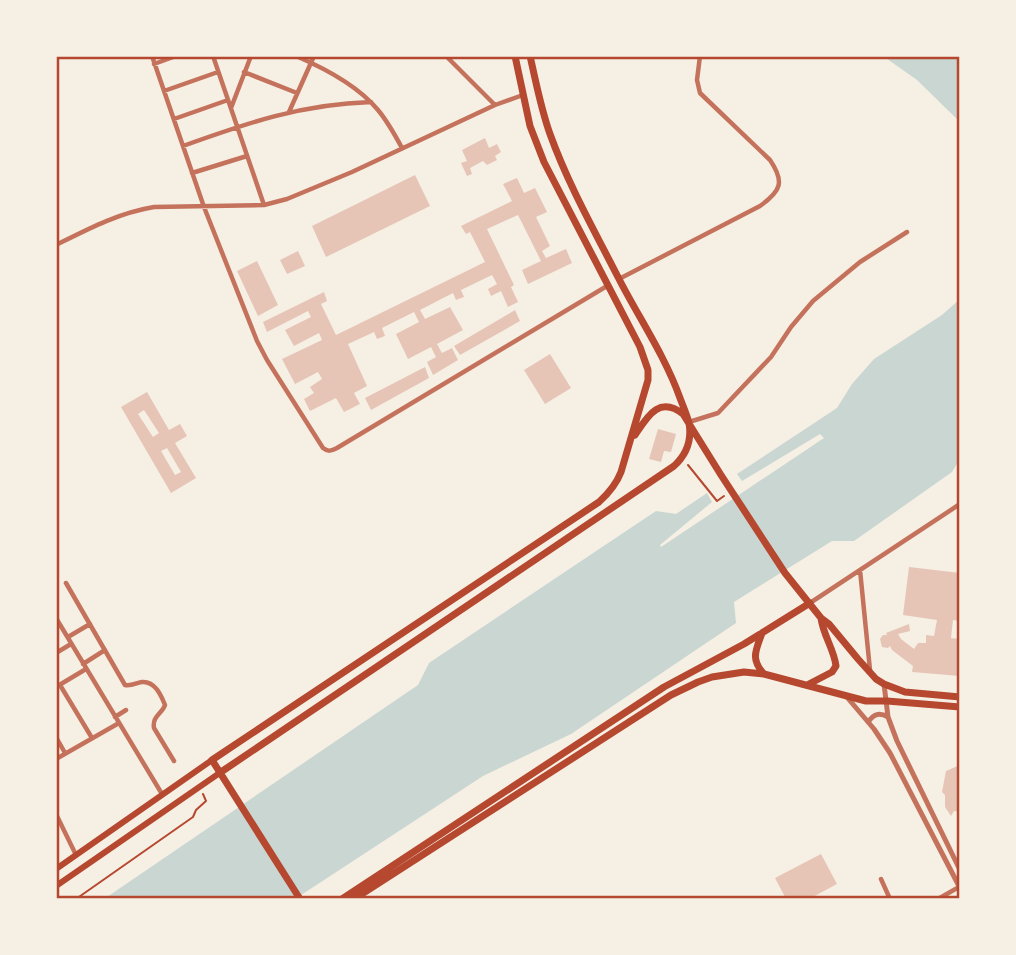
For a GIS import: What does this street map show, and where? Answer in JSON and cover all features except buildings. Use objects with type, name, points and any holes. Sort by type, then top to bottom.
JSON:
[{"type":"main road","points":[[56,869],[212,760],[599,502],[616,484],[646,389],[648,370],[640,347],[544,162],[530,126],[514,56]]},
{"type":"main road","points":[[56,886],[220,772],[674,466],[682,457],[689,440],[689,422],[667,366],[619,279],[568,177],[546,121],[530,56]]},
{"type":"main road","points":[[530,126],[546,121]]},
{"type":"main road","points":[[630,442],[653,411],[661,407],[676,408],[689,422],[720,475],[785,573],[873,676],[884,684],[905,692],[960,697]]},
{"type":"main road","points":[[478,583],[486,593]]},
{"type":"main road","points":[[342,899],[664,687],[744,644],[810,603]]},
{"type":"main road","points":[[808,685],[832,672],[836,666],[821,618]]},
{"type":"main road","points":[[762,632],[755,657],[757,666],[764,674]]},
{"type":"main road","points":[[354,899],[671,695],[712,677],[744,673],[764,674],[866,701],[960,707]]},
{"type":"main road","points":[[212,760],[300,899]]},
{"type":"main road","points":[[109,833],[118,844]]},
{"type":"street","points":[[152,56],[204,207],[257,341],[327,451],[337,448],[607,286]]},
{"type":"street","points":[[154,64],[176,56]]},
{"type":"street","points":[[213,56],[264,205]]},
{"type":"street","points":[[231,109],[250,56]]},
{"type":"street","points":[[296,56],[311,62],[371,102],[390,126],[402,148]]},
{"type":"street","points":[[289,111],[314,56]]},
{"type":"street","points":[[446,56],[495,105]]},
{"type":"street","points":[[619,279],[760,206],[778,190],[780,180],[770,160],[700,93],[697,80],[700,56]]},
{"type":"street","points":[[164,91],[218,72]]},
{"type":"street","points":[[244,72],[297,93]]},
{"type":"street","points":[[56,245],[127,212],[154,207],[264,205],[288,199],[495,105],[523,95]]},
{"type":"street","points":[[174,119],[228,100]]},
{"type":"street","points":[[183,146],[289,111],[371,102]]},
{"type":"street","points":[[192,173],[247,156]]},
{"type":"street","points":[[689,422],[718,413],[771,357],[813,301],[860,262],[908,232]]},
{"type":"street","points":[[810,603],[960,503]]},
{"type":"street","points":[[860,570],[873,676]]},
{"type":"street","points":[[66,583],[125,685],[147,682],[158,691],[165,705],[155,716],[153,724],[174,761]]},
{"type":"street","points":[[56,620],[162,794]]},
{"type":"street","points":[[68,637],[90,624]]},
{"type":"street","points":[[56,653],[71,644]]},
{"type":"street","points":[[92,738],[58,686],[105,650]]},
{"type":"street","points":[[884,684],[888,717],[902,753],[960,870]]},
{"type":"street","points":[[846,696],[890,753],[960,888],[938,899]]},
{"type":"street","points":[[115,717],[126,710]]},
{"type":"street","points":[[868,722],[878,713],[888,717]]},
{"type":"street","points":[[56,759],[119,723]]},
{"type":"street","points":[[56,737],[65,753]]},
{"type":"street","points":[[56,814],[76,855]]},
{"type":"street","points":[[881,879],[890,899]]},
{"type":"path","points":[[682,457],[717,501],[726,495]]},
{"type":"path","points":[[76,899],[193,817],[206,801],[203,794]]},
{"type":"shaded area","points":[[883,56],[960,56],[960,122],[917,80]]},
{"type":"shaded area","points":[[960,299],[960,459],[952,472],[854,541],[832,541],[734,602],[736,623],[571,734],[483,776],[295,899],[104,899],[418,685],[429,663],[656,511],[676,514],[707,493],[712,502],[660,545],[661,547],[824,438],[820,434],[742,481],[737,474],[837,408],[852,384],[874,359],[942,315]]}]
